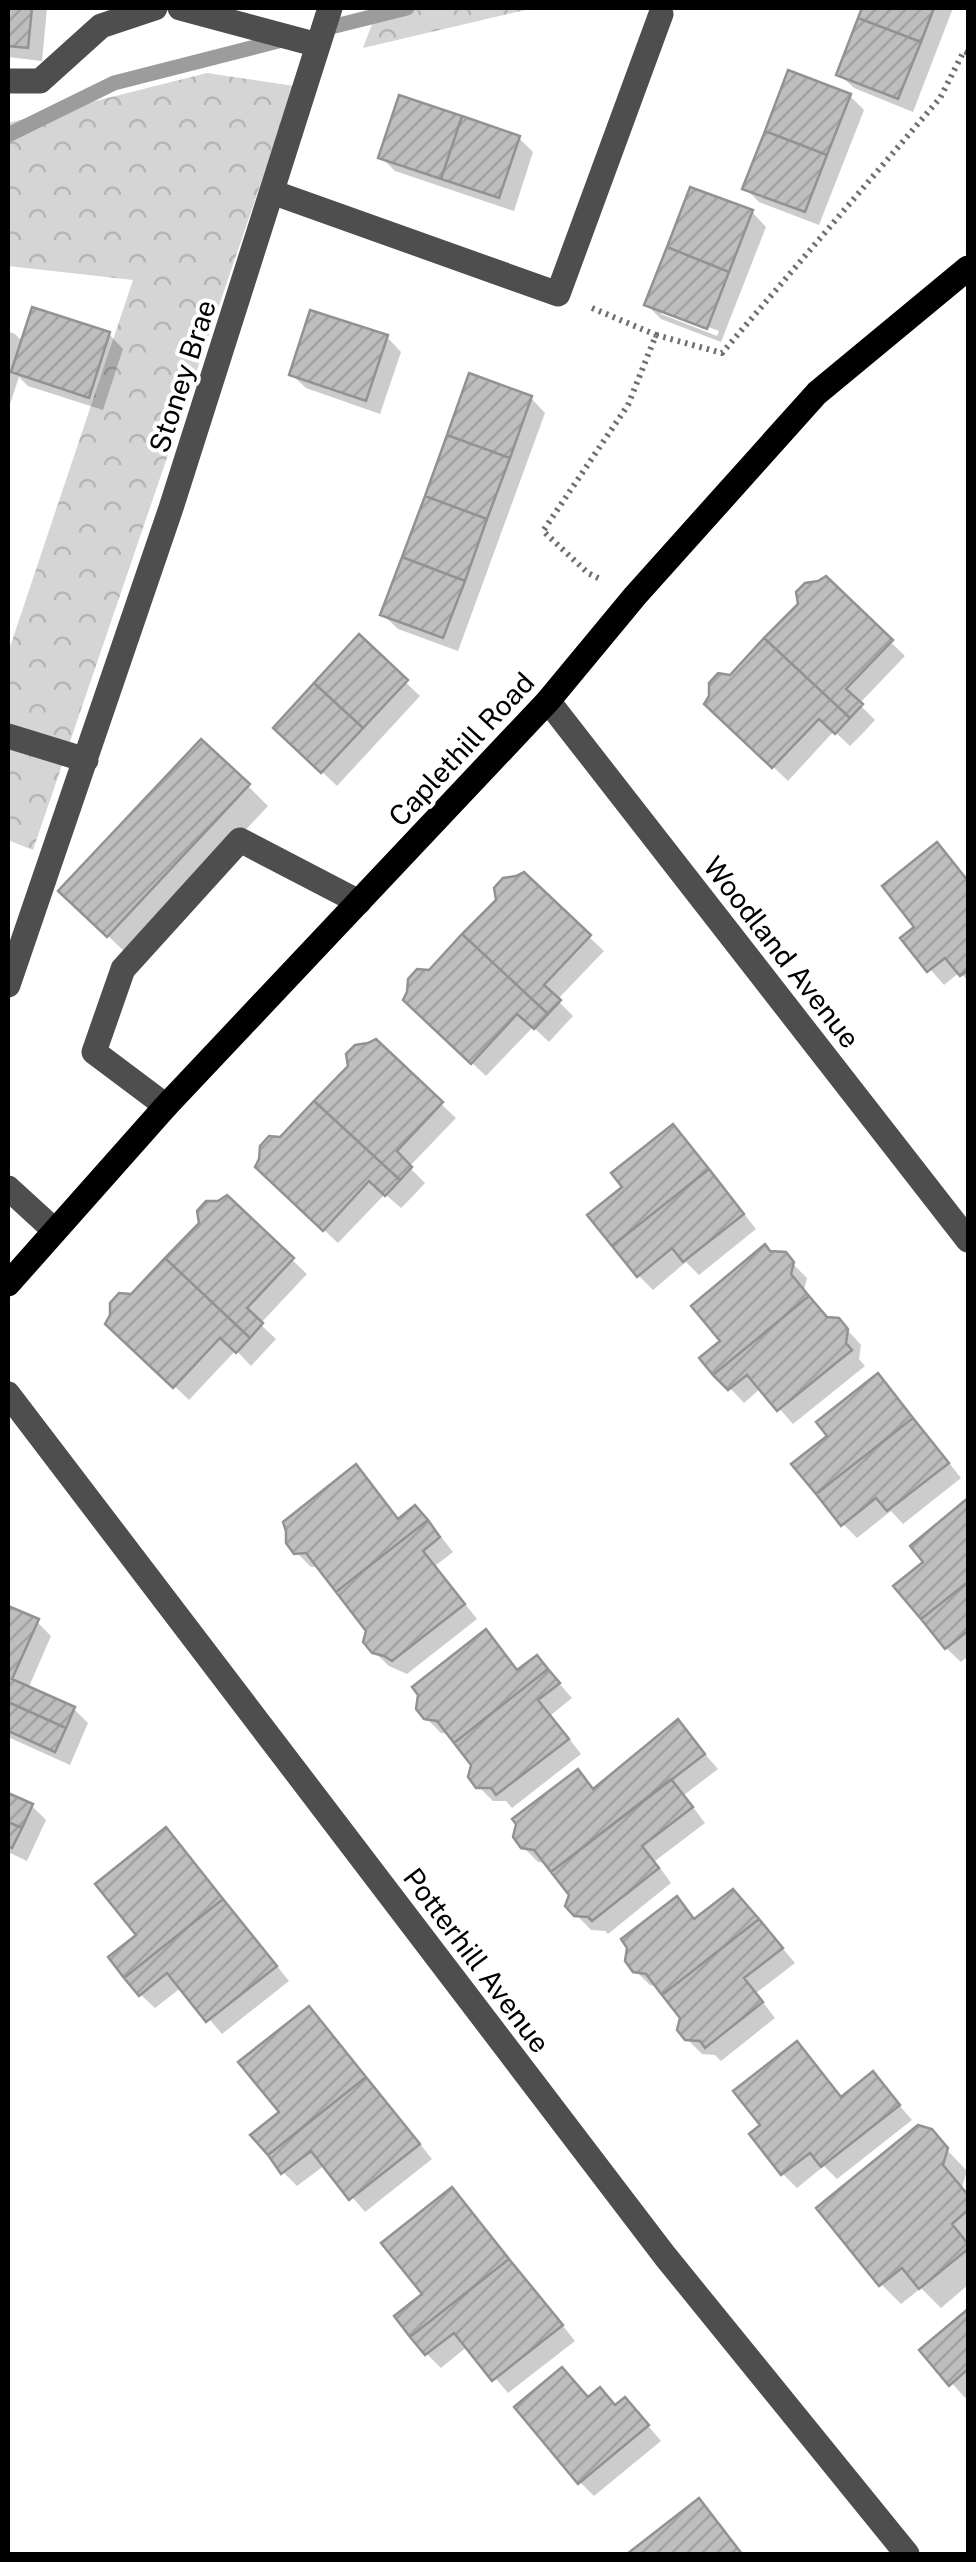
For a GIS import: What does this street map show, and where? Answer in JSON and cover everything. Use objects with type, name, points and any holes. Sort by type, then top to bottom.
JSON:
[{"type":"main road","name":"Caplethill Road","points":[[8,1284],[166,1106],[548,702],[634,596],[817,393],[968,268]]},
{"type":"street","points":[[8,81],[40,81],[100,26],[154,8]]},
{"type":"street","points":[[180,8],[318,46]]},
{"type":"street","name":"Stoney Brae","points":[[8,984],[171,508],[330,8]]},
{"type":"street","points":[[272,192],[558,294],[661,14]]},
{"type":"street","name":"Woodland Avenue","points":[[548,702],[968,1240]]},
{"type":"street","points":[[8,736],[86,760]]},
{"type":"street","points":[[166,1106],[94,1052],[123,969],[240,840],[359,902]]},
{"type":"street","points":[[8,1188],[54,1230]]},
{"type":"street","name":"Potterhill Avenue","points":[[8,1394],[665,2256],[907,2554]]},
{"type":"path","points":[[558,294],[656,334],[722,353],[940,98],[964,51],[968,53]]},
{"type":"path","points":[[634,596],[588,573],[543,531],[628,405],[656,334]]},
{"type":"green space","points":[[378,8],[534,8],[363,48]]},
{"type":"green space","points":[[207,73],[294,86],[33,850],[8,840],[8,653],[133,280],[8,266],[8,123]]},
{"type":"building","points":[[8,8],[32,8],[28,48],[8,46]]},
{"type":"building","points":[[862,8],[934,8],[921,42],[858,18]]},
{"type":"building","points":[[858,18],[921,42],[898,99],[836,75]]},
{"type":"building","points":[[788,70],[851,94],[827,155],[765,131]]},
{"type":"building","points":[[399,95],[462,116],[441,179],[378,158]]},
{"type":"building","points":[[462,116],[520,136],[499,198],[441,179]]},
{"type":"building","points":[[765,131],[827,155],[805,212],[742,189]]},
{"type":"building","points":[[690,187],[753,210],[729,272],[667,247]]},
{"type":"building","points":[[667,247],[729,272],[707,329],[644,305]]},
{"type":"building","points":[[32,307],[110,332],[89,398],[11,372]]},
{"type":"building","points":[[310,310],[388,335],[366,401],[289,375]]},
{"type":"building","points":[[469,373],[532,396],[510,458],[447,435]]},
{"type":"building","points":[[447,435],[510,458],[487,519],[425,496]]},
{"type":"building","points":[[425,496],[487,519],[465,581],[402,557]]},
{"type":"building","points":[[402,557],[465,581],[443,638],[380,615]]},
{"type":"building","points":[[826,576],[893,640],[846,689],[863,704],[850,718],[764,638],[798,604],[796,592],[805,583]]},
{"type":"building","points":[[359,634],[408,680],[363,728],[314,683]]},
{"type":"building","points":[[764,638],[850,718],[835,734],[819,719],[772,768],[704,704],[709,696],[709,683],[718,673],[730,675]]},
{"type":"building","points":[[314,683],[363,728],[321,773],[273,728]]},
{"type":"building","points":[[201,739],[250,784],[107,937],[58,891]]},
{"type":"building","points":[[937,842],[968,881],[968,970],[960,976],[945,958],[927,972],[900,938],[914,927],[882,886]]},
{"type":"building","points":[[524,872],[591,935],[544,985],[561,1000],[548,1014],[462,934],[496,900],[494,888],[503,878]]},
{"type":"building","points":[[462,934],[548,1014],[534,1029],[517,1014],[471,1064],[403,1000],[408,979],[417,969],[429,970]]},
{"type":"building","points":[[376,1039],[443,1102],[397,1151],[412,1167],[400,1180],[314,1101],[348,1066],[346,1054],[355,1045]]},
{"type":"building","points":[[314,1101],[400,1180],[385,1196],[369,1181],[323,1231],[255,1167],[260,1146],[269,1136],[280,1137]]},
{"type":"building","points":[[673,1124],[709,1169],[612,1246],[587,1215],[622,1187],[611,1173]]},
{"type":"building","points":[[709,1169],[744,1214],[683,1262],[672,1248],[637,1277],[612,1246]]},
{"type":"building","points":[[227,1195],[294,1258],[247,1308],[263,1323],[250,1338],[165,1258],[199,1223],[197,1211],[206,1201],[218,1201]]},
{"type":"building","points":[[765,1244],[770,1251],[786,1252],[794,1262],[791,1274],[809,1296],[713,1375],[699,1358],[720,1341],[691,1306]]},
{"type":"building","points":[[165,1258],[250,1338],[236,1353],[220,1338],[173,1388],[105,1324],[110,1303],[119,1293],[131,1294]]},
{"type":"building","points":[[809,1296],[827,1317],[839,1318],[848,1329],[846,1343],[852,1350],[777,1411],[747,1375],[728,1390],[713,1375]]},
{"type":"building","points":[[878,1373],[913,1418],[816,1494],[791,1464],[827,1436],[816,1422]]},
{"type":"building","points":[[913,1418],[949,1463],[887,1511],[876,1498],[841,1526],[816,1494]]},
{"type":"building","points":[[356,1464],[398,1519],[415,1505],[428,1520],[336,1592],[306,1553],[294,1554],[286,1543],[283,1522]]},
{"type":"building","points":[[968,1498],[968,1582],[921,1619],[893,1586],[923,1562],[910,1546]]},
{"type":"building","points":[[428,1520],[440,1537],[423,1551],[465,1604],[392,1661],[372,1653],[363,1642],[366,1631],[336,1592]]},
{"type":"building","points":[[968,1582],[968,1631],[945,1649],[921,1619]]},
{"type":"building","points":[[8,1606],[39,1619],[12,1679],[75,1707],[66,1728],[8,1702]]},
{"type":"building","points":[[486,1629],[517,1670],[537,1655],[548,1669],[454,1743],[437,1721],[424,1719],[416,1709],[418,1695],[412,1687]]},
{"type":"building","points":[[548,1669],[560,1683],[538,1700],[569,1739],[496,1795],[491,1788],[476,1788],[468,1777],[471,1765],[454,1743]]},
{"type":"building","points":[[8,1702],[66,1728],[55,1752],[8,1731]]},
{"type":"building","points":[[678,1719],[705,1754],[551,1872],[534,1850],[521,1848],[513,1837],[516,1824],[512,1819],[578,1769],[593,1789]]},
{"type":"building","points":[[671,1779],[693,1807],[642,1846],[659,1868],[592,1921],[574,1916],[565,1906],[569,1895],[551,1872]]},
{"type":"building","points":[[8,1793],[33,1804],[22,1828],[8,1822]]},
{"type":"building","points":[[8,1822],[22,1828],[12,1848],[8,1846]]},
{"type":"building","points":[[166,1827],[223,1899],[124,1978],[108,1957],[136,1935],[95,1884]]},
{"type":"building","points":[[733,1889],[759,1919],[662,1995],[646,1974],[633,1972],[625,1961],[627,1948],[621,1939],[677,1896],[694,1919]]},
{"type":"building","points":[[223,1899],[277,1966],[206,2022],[167,1973],[139,1996],[124,1978]]},
{"type":"building","points":[[759,1919],[783,1948],[744,1978],[763,2002],[705,2048],[700,2041],[685,2040],[677,2030],[680,2018],[662,1995]]},
{"type":"building","points":[[309,2006],[366,2077],[268,2155],[250,2135],[279,2112],[238,2062]]},
{"type":"building","points":[[797,2041],[841,2097],[873,2071],[900,2105],[821,2167],[810,2153],[781,2175],[749,2134],[760,2125],[733,2091]]},
{"type":"building","points":[[366,2077],[420,2144],[349,2200],[311,2151],[281,2174],[268,2155]]},
{"type":"building","points":[[918,2125],[932,2129],[948,2148],[943,2165],[968,2195],[968,2210],[952,2224],[968,2249],[919,2289],[902,2268],[879,2286],[816,2208]]},
{"type":"building","points":[[452,2187],[509,2259],[410,2337],[394,2316],[422,2294],[381,2243]]},
{"type":"building","points":[[509,2259],[563,2325],[492,2381],[454,2333],[425,2355],[410,2337]]},
{"type":"building","points":[[968,2309],[968,2369],[949,2386],[919,2350]]},
{"type":"building","points":[[562,2367],[588,2397],[600,2387],[615,2405],[625,2397],[649,2425],[578,2484],[514,2407]]},
{"type":"building","points":[[699,2498],[742,2554],[627,2554]]},
{"type":"waterway","points":[[319,30],[407,8]]},
{"type":"waterway","points":[[8,135],[114,83],[282,40]]}]
